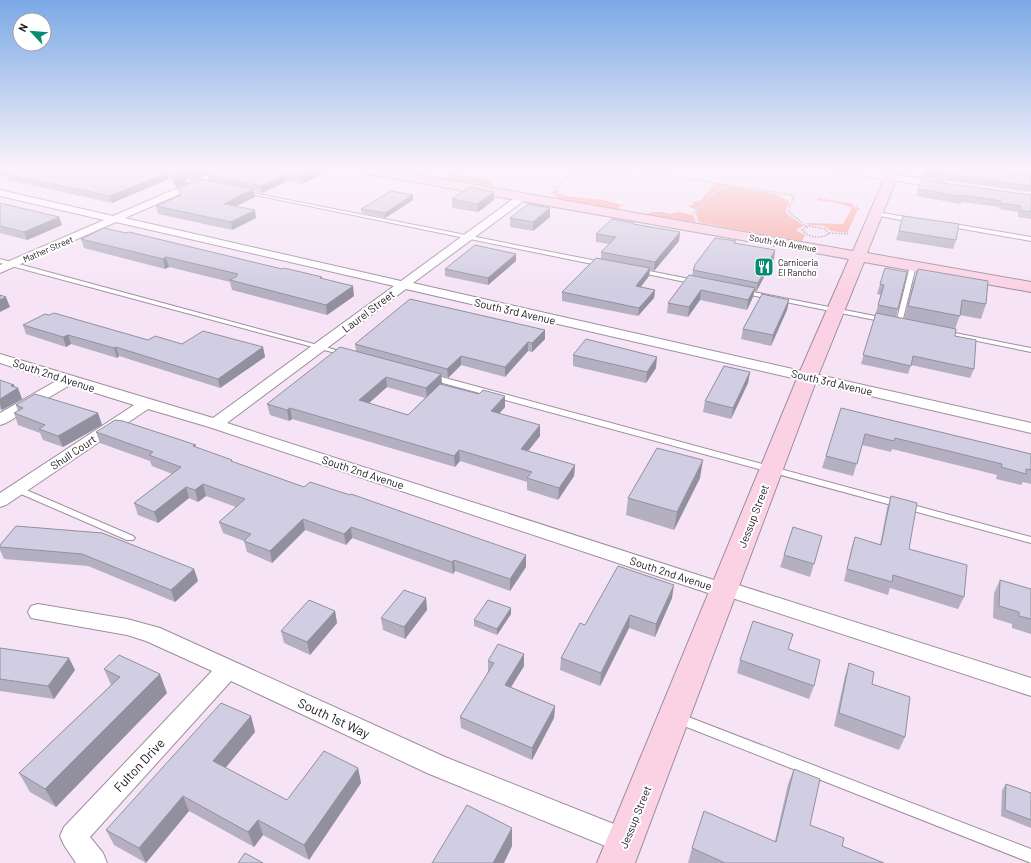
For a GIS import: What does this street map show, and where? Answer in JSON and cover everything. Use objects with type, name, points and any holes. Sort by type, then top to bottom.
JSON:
[{"type":"street","name":"South 3rd Avenue","points":[[72,210],[808,376],[1031,428]]},
{"type":"street","name":"Mather Street","points":[[0,269],[137,210]]},
{"type":"street","name":"Laurel Street","points":[[216,424],[505,210]]},
{"type":"street","name":"South 4th Avenue","points":[[592,210],[1031,287]]},
{"type":"street","name":"Jessup Street","points":[[621,852],[808,376],[878,210]]},
{"type":"street","name":"South 2nd Avenue","points":[[0,358],[216,424],[1031,687]]},
{"type":"street","points":[[0,420],[68,380]]},
{"type":"street","name":"Shull Court","points":[[0,501],[147,403]]},
{"type":"street","name":"South 1st Way","points":[[38,612],[126,627],[152,634],[621,852]]},
{"type":"street","name":"Fulton Drive","points":[[93,863],[73,836],[228,669]]},
{"type":"lane","points":[[334,210],[608,265]]},
{"type":"lane","points":[[876,214],[922,221]]},
{"type":"lane","points":[[944,225],[1031,239]]},
{"type":"lane","points":[[0,261],[350,355]]},
{"type":"lane","points":[[899,323],[913,266]]},
{"type":"lane","points":[[632,270],[701,284]]},
{"type":"lane","points":[[738,291],[907,325]]},
{"type":"lane","points":[[938,331],[1031,350]]},
{"type":"lane","points":[[427,376],[1031,540]]},
{"type":"lane","points":[[17,489],[130,538]]},
{"type":"lane","points":[[675,717],[1031,856]]},
{"type":"path","points":[[789,210],[789,212],[807,227],[821,228],[829,233],[848,234]]},
{"type":"path","points":[[807,227],[802,230],[808,235],[823,236],[828,235],[829,233]]},
{"type":"shaded area","points":[[699,210],[786,210],[787,214],[804,226],[797,229],[797,231],[805,235],[802,241],[702,223],[698,221],[696,214]]},
{"type":"shaded area","points":[[851,210],[857,210],[847,233],[831,231],[824,226],[809,225],[806,223],[843,224]]},
{"type":"shaded area","points":[[652,212],[670,214],[678,212],[693,215],[696,222],[646,214]]},
{"type":"building","points":[[0,210],[31,210],[59,217],[24,232],[0,226]]},
{"type":"building","points":[[176,210],[254,210],[231,222]]},
{"type":"building","points":[[369,210],[389,210],[385,213]]},
{"type":"building","points":[[520,210],[547,210],[533,222],[510,218]]},
{"type":"building","points":[[903,216],[959,224],[956,240],[899,231]]},
{"type":"building","points":[[612,219],[680,232],[655,262],[601,252],[616,237],[596,234]]},
{"type":"building","points":[[104,228],[126,233],[129,232],[282,269],[284,268],[353,286],[326,305],[230,280],[238,274],[166,257],[163,259],[81,239]]},
{"type":"building","points":[[715,238],[775,250],[758,283],[693,270],[695,267],[694,266]]},
{"type":"building","points":[[475,245],[516,254],[488,278],[445,269]]},
{"type":"building","points":[[596,258],[650,268],[636,286],[655,290],[639,308],[562,292]]},
{"type":"building","points":[[885,268],[907,272],[898,309],[878,305],[884,285],[880,284]]},
{"type":"building","points":[[918,269],[988,281],[986,304],[962,300],[960,316],[908,306]]},
{"type":"building","points":[[689,275],[755,288],[748,300],[701,290],[689,307],[668,303]]},
{"type":"building","points":[[762,294],[789,300],[773,335],[743,329]]},
{"type":"building","points":[[0,295],[6,297],[0,300]]},
{"type":"building","points":[[410,299],[545,330],[532,343],[528,342],[505,367],[461,356],[447,369],[355,344]]},
{"type":"building","points":[[54,313],[148,340],[155,336],[182,344],[203,331],[263,347],[218,379],[116,347],[114,348],[68,335],[63,337],[23,325],[45,314],[49,315]]},
{"type":"building","points":[[876,313],[956,329],[955,336],[976,340],[974,369],[913,356],[911,366],[863,355]]},
{"type":"building","points":[[586,339],[657,357],[647,372],[573,355]]},
{"type":"building","points":[[340,347],[441,374],[426,388],[386,377],[359,400],[408,415],[440,384],[479,394],[483,390],[505,396],[491,411],[540,425],[521,449],[575,465],[559,488],[527,478],[532,472],[459,450],[454,456],[290,408],[287,410],[267,404]]},
{"type":"building","points":[[724,366],[750,372],[733,408],[705,401]]},
{"type":"building","points":[[0,380],[14,385],[11,386],[18,388],[0,399]]},
{"type":"building","points":[[35,394],[98,413],[58,436],[39,429],[45,425],[14,413],[23,408],[16,405]]},
{"type":"building","points":[[841,408],[1031,454],[1031,470],[1026,469],[1026,474],[1001,467],[1002,464],[895,438],[894,441],[865,434],[857,464],[826,456]]},
{"type":"building","points":[[115,420],[123,421],[196,445],[193,446],[304,487],[310,482],[350,495],[351,494],[526,555],[510,579],[454,560],[452,562],[351,527],[344,534],[303,519],[270,551],[244,541],[251,534],[219,522],[245,499],[203,484],[195,490],[186,487],[154,512],[134,503],[181,467],[149,455],[153,452],[96,432]]},
{"type":"building","points":[[657,448],[703,460],[677,512],[628,498]]},
{"type":"building","points":[[891,496],[917,503],[909,549],[967,565],[964,597],[893,575],[892,582],[847,569],[855,537],[881,545]]},
{"type":"building","points":[[16,526],[102,533],[194,569],[171,590],[82,554],[0,547],[0,545]]},
{"type":"building","points":[[793,527],[822,536],[814,564],[784,555]]},
{"type":"building","points":[[618,566],[674,585],[656,624],[630,615],[601,673],[561,658],[580,623],[585,625]]},
{"type":"building","points":[[1000,580],[1031,589],[1031,619],[1019,616],[1019,612],[999,606]]},
{"type":"building","points":[[404,590],[426,598],[404,627],[381,618]]},
{"type":"building","points":[[309,600],[335,611],[307,642],[281,631]]},
{"type":"building","points":[[488,600],[511,608],[497,629],[474,620]]},
{"type":"building","points":[[753,621],[793,634],[788,649],[820,660],[814,686],[740,660]]},
{"type":"building","points":[[498,644],[524,654],[505,685],[555,706],[532,748],[460,717],[494,663],[488,661]]},
{"type":"building","points":[[0,648],[69,658],[48,686],[0,679]]},
{"type":"building","points":[[119,655],[160,674],[45,789],[19,773],[120,677],[104,669]]},
{"type":"building","points":[[849,663],[874,672],[872,684],[910,697],[905,737],[839,713]]},
{"type":"building","points":[[221,703],[251,716],[213,761],[287,800],[324,751],[358,768],[304,845],[258,820],[248,832],[183,796],[139,848],[106,830]]},
{"type":"building","points":[[794,769],[820,779],[810,825],[844,838],[842,846],[884,863],[725,863],[692,848],[704,811],[776,842]]},
{"type":"building","points":[[1006,784],[1031,793],[1031,820],[1005,810]]},
{"type":"building","points":[[467,805],[512,828],[493,863],[432,863]]},
{"type":"building","points":[[245,853],[263,863],[238,863]]},
{"type":"place","name":"Carniceria El Rancho","points":[[764,267]]}]
